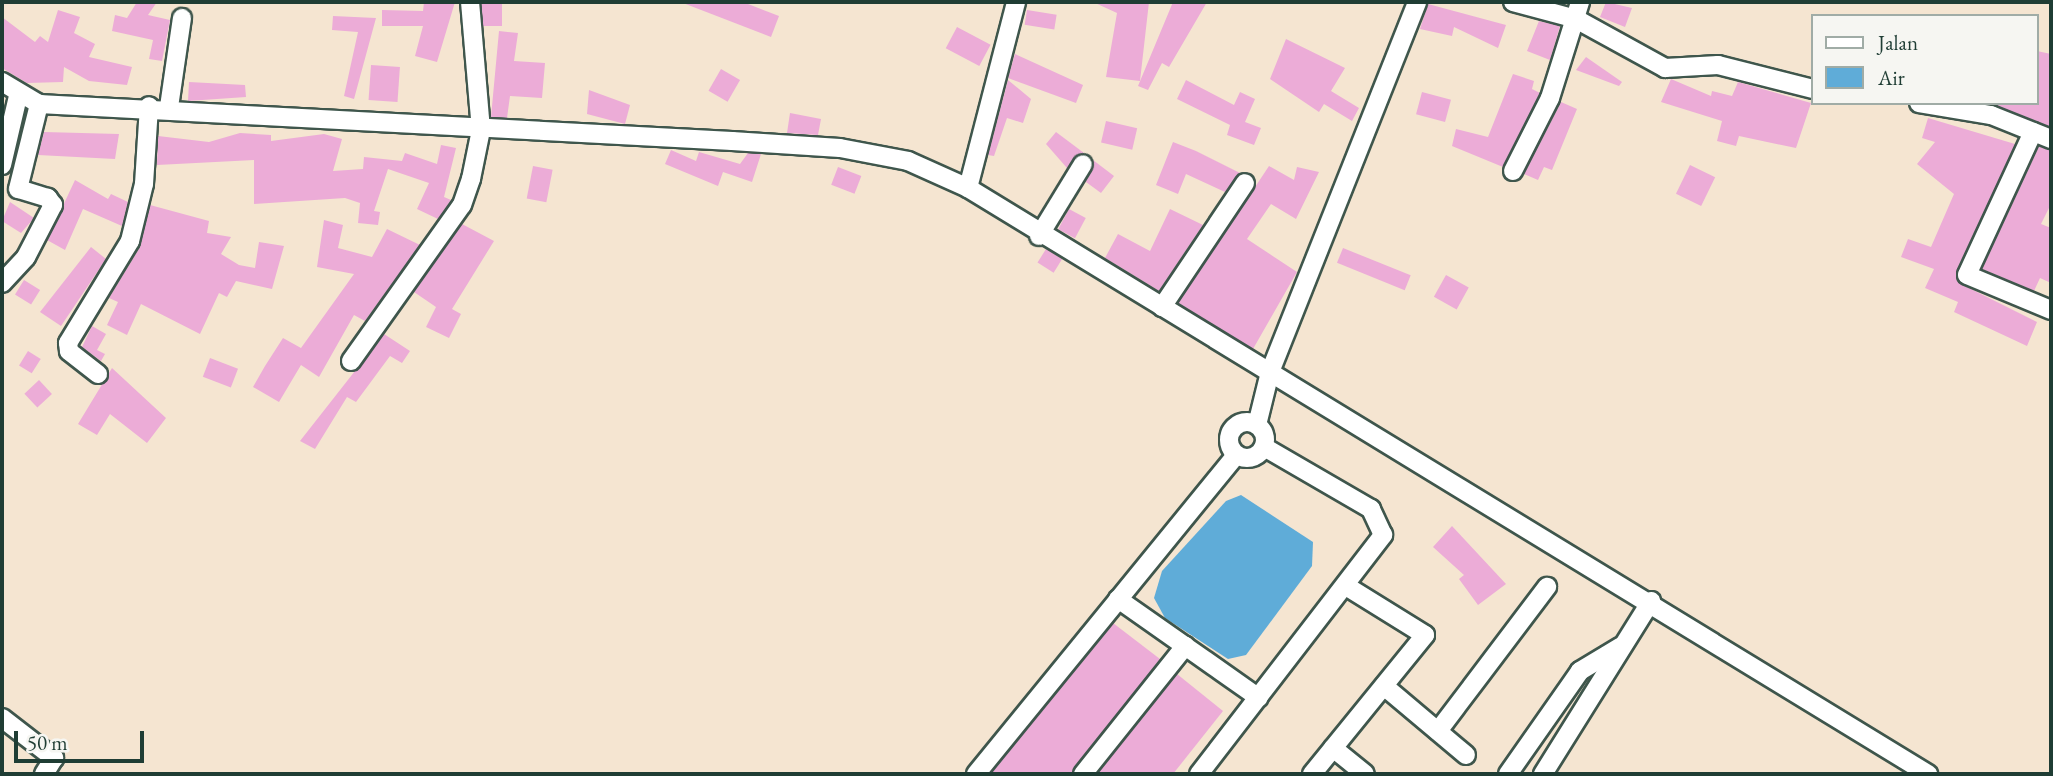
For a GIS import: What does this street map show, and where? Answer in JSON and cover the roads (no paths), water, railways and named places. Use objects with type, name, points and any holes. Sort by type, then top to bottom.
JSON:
[{"type":"street","points":[[351,361],[462,205],[481,130],[470,2]]},
{"type":"street","points":[[968,188],[1016,2]]},
{"type":"street","points":[[1199,774],[1380,545],[1379,518],[1264,447],[1257,425],[1270,372],[1417,2]]},
{"type":"street","points":[[1513,2],[1578,11],[1665,68],[1718,65],[1812,89]]},
{"type":"street","points":[[1513,171],[1550,98],[1578,11]]},
{"type":"street","points":[[169,107],[182,18]]},
{"type":"street","points":[[2,82],[18,96],[39,104],[169,107],[481,130],[840,148],[908,161],[968,188],[1039,236],[1651,601],[1928,774]]},
{"type":"street","points":[[2,166],[18,96]]},
{"type":"street","points":[[2,283],[26,257],[53,205],[48,198],[18,189],[39,104]]},
{"type":"street","points":[[1931,105],[1991,115],[2051,139]]},
{"type":"street","points":[[98,374],[69,351],[68,343],[130,241],[144,184],[149,106]]},
{"type":"street","points":[[2033,132],[1967,275],[2051,310]]},
{"type":"street","points":[[1039,236],[1083,164]]},
{"type":"street","points":[[1162,307],[1245,183]]},
{"type":"street","points":[[1236,455],[1228,439],[1234,427],[1257,425]]},
{"type":"street","points":[[1236,455],[1249,458],[1264,447]]},
{"type":"street","points":[[976,774],[1236,455]]},
{"type":"street","points":[[1312,774],[1425,635],[1346,586]]},
{"type":"street","points":[[1438,731],[1547,587]]},
{"type":"street","points":[[1118,599],[1259,698]]},
{"type":"street","points":[[1543,774],[1651,601]]},
{"type":"street","points":[[1508,774],[1580,671],[1623,645]]},
{"type":"street","points":[[1083,774],[1185,646]]},
{"type":"street","points":[[1384,686],[1466,755]]},
{"type":"street","points":[[2,718],[54,758],[44,774]]},
{"type":"street","points":[[1333,748],[1365,774]]},
{"type":"water","points":[[1241,495],[1313,542],[1312,566],[1246,655],[1228,659],[1165,618],[1154,598],[1162,571],[1226,501]]}]
